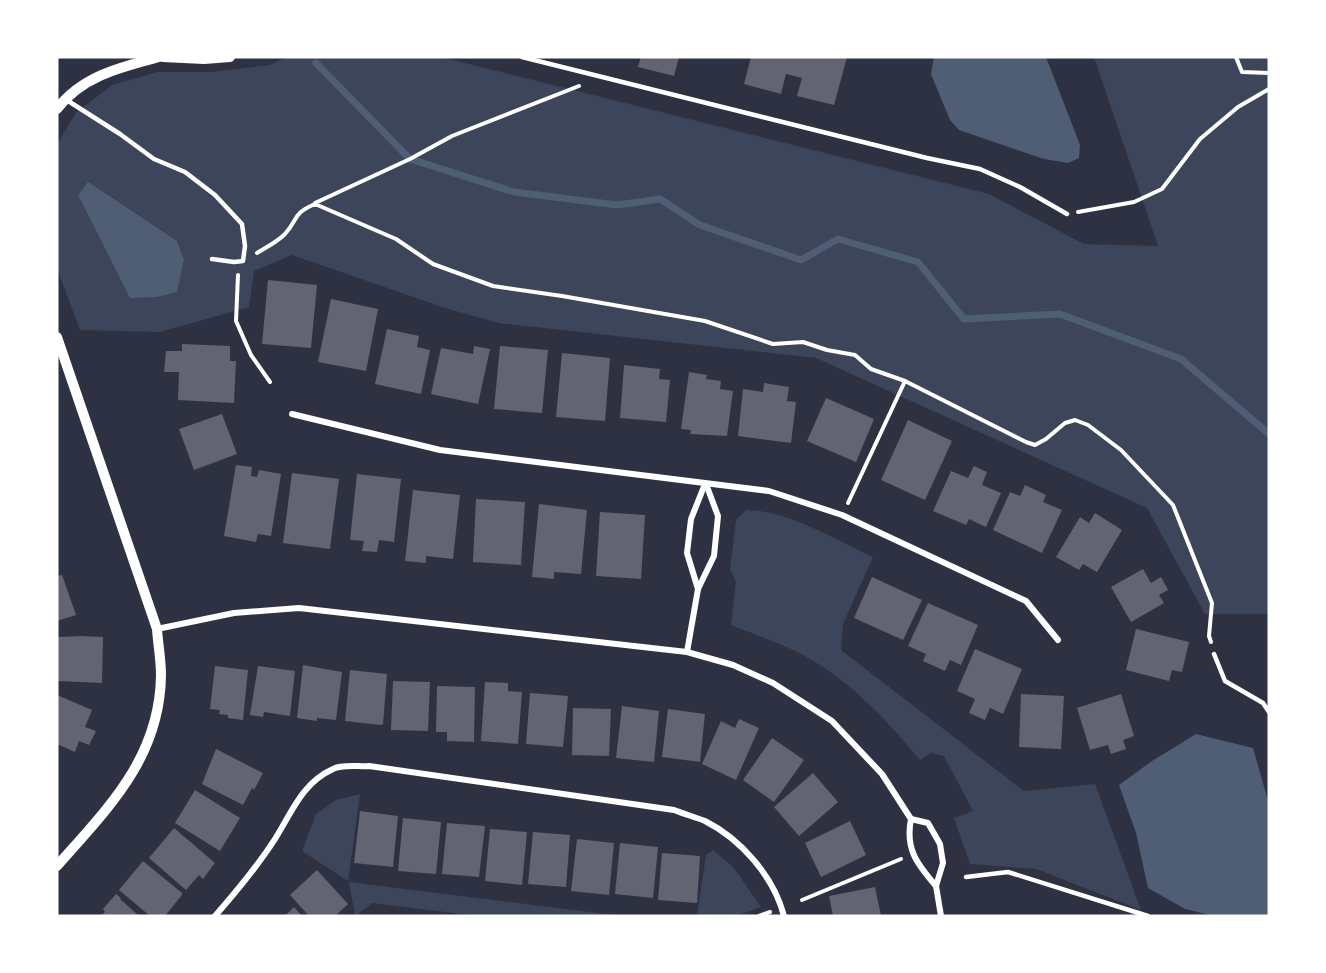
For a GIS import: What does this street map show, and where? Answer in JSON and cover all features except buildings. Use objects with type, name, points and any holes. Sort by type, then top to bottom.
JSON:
[{"type":"street","points":[[57,109],[85,81],[127,65],[161,57],[204,59],[230,57]]},
{"type":"street","points":[[57,337],[157,628],[161,675],[156,716],[143,756],[114,802],[57,866]]},
{"type":"street","points":[[292,414],[440,450],[769,491],[842,515],[1026,601],[1058,640]]},
{"type":"street","points":[[687,652],[698,589],[714,556],[718,516],[706,484]]},
{"type":"street","points":[[698,589],[687,554],[691,519],[706,484]]},
{"type":"street","points":[[157,628],[234,613],[299,608],[687,652],[733,665],[773,683],[832,722],[882,774],[911,819],[928,823],[940,844],[943,863],[936,886],[941,916]]},
{"type":"street","points":[[215,916],[244,883],[276,838],[291,808],[313,781],[335,768],[369,766],[662,808],[685,814],[706,822],[732,838],[761,868],[784,916]]},
{"type":"street","points":[[911,819],[907,836],[913,854],[920,868],[936,886]]},
{"type":"lane","points":[[522,57],[927,158],[980,169],[1020,187],[1067,214]]},
{"type":"lane","points":[[65,99],[154,159],[185,172],[215,195],[242,224],[245,246],[243,261],[234,262],[212,258]]},
{"type":"lane","points":[[1214,654],[1225,681],[1263,703],[1269,712]]},
{"type":"lane","points":[[966,877],[1008,872],[1148,916]]},
{"type":"path","points":[[1236,57],[1242,72],[1269,73]]},
{"type":"path","points":[[270,382],[251,355],[236,321],[238,275],[243,261],[276,242],[287,232],[299,211],[410,159],[452,136],[602,77]]},
{"type":"path","points":[[1067,214],[1134,202],[1162,189],[1200,139],[1238,107],[1269,89]]},
{"type":"path","points":[[315,204],[396,239],[433,264],[493,286],[705,321],[773,344],[803,342],[826,350],[855,355],[872,369],[905,381],[1035,445],[1065,423],[1075,420],[1088,425],[1121,450],[1173,505],[1212,603],[1209,636],[1214,654]]},
{"type":"path","points":[[842,515],[905,381]]},
{"type":"path","points":[[802,900],[913,854]]},
{"type":"path","points":[[759,916],[772,912]]},
{"type":"shaded area","points":[[286,57],[441,57],[989,194],[1084,244],[1158,246],[1094,57],[1269,57],[1269,614],[1205,614],[1147,508],[816,358],[499,323],[445,308],[292,255],[254,271],[249,307],[160,332],[80,330],[57,269],[57,144],[76,113],[112,85],[157,72],[212,72],[270,65]],"holes":[[[88,183],[177,241],[184,260],[177,292],[131,298],[78,195]]]},
{"type":"shaded area","points":[[934,57],[1046,57],[1080,145],[1079,158],[1068,163],[1044,159],[959,130],[950,120],[931,74]]},
{"type":"shaded area","points":[[88,182],[177,241],[184,260],[177,292],[157,297],[130,298],[78,195]]},
{"type":"shaded area","points":[[746,510],[779,515],[827,534],[873,557],[843,624],[841,650],[1024,791],[1095,784],[1141,910],[1036,869],[970,864],[954,818],[973,811],[944,756],[931,753],[920,760],[880,715],[834,675],[791,649],[731,625],[736,582],[730,569],[736,520]]},
{"type":"shaded area","points":[[1196,734],[1253,748],[1269,804],[1269,916],[1214,916],[1185,909],[1148,888],[1136,833],[1119,785]]},
{"type":"shaded area","points":[[360,794],[348,881],[302,851],[316,814],[336,800]]},
{"type":"shaded area","points":[[713,850],[734,868],[761,907],[736,916],[697,916],[706,855]]},
{"type":"shaded area","points":[[349,882],[622,916],[478,916],[372,903],[355,916]]},
{"type":"waterway","points":[[316,63],[410,159],[514,192],[617,205],[660,199],[700,225],[801,260],[838,239],[918,262],[964,319],[1060,314],[1181,359],[1269,434]]}]
